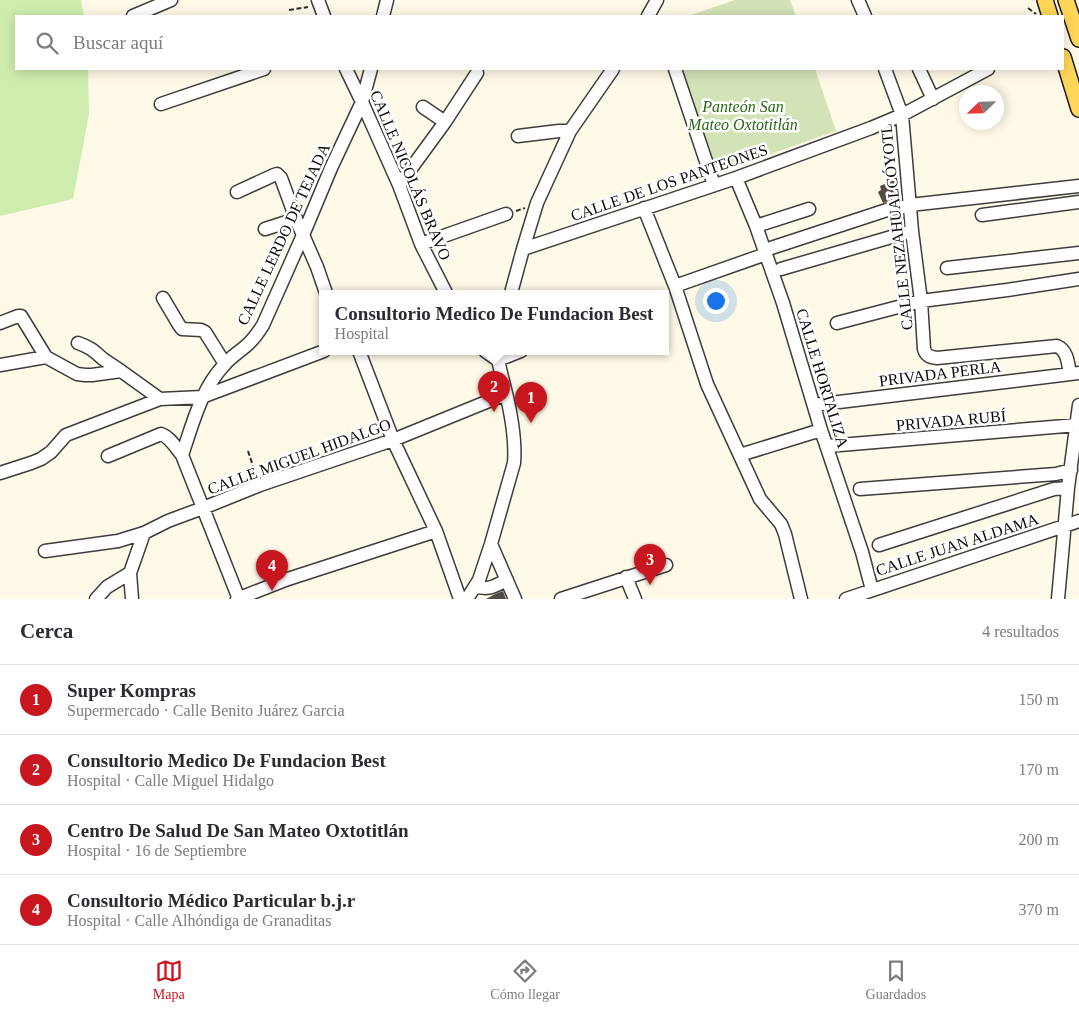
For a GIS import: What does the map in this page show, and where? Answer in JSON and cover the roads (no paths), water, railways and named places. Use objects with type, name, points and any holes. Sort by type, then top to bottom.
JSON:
[{"type":"main road","points":[[1045,0],[1050,15]]},
{"type":"main road","points":[[1066,0],[1079,37]]},
{"type":"main road","points":[[1064,60],[1079,109]]},
{"type":"street","points":[[384,15],[388,0]]},
{"type":"street","points":[[649,15],[657,0]]},
{"type":"street","points":[[858,0],[865,15]]},
{"type":"street","points":[[135,15],[167,1]]},
{"type":"street","points":[[161,104],[261,70]]},
{"type":"street","name":"CALLE NICOLÁS BRAVO","points":[[346,70],[399,186],[421,244],[443,290]]},
{"type":"street","name":"CALLE LERDO DE TEJADA","points":[[182,455],[202,397],[211,381],[225,364],[247,345],[263,325],[331,168],[362,102],[370,70]]},
{"type":"street","points":[[512,290],[537,203],[570,131],[612,70]]},
{"type":"street","points":[[675,70],[714,185]]},
{"type":"street","name":"CALLE NEZAHUALCÓYOTL","points":[[886,70],[902,115],[912,231],[926,354],[937,358],[1057,346],[1066,354],[1074,374]]},
{"type":"street","points":[[919,70],[933,99]]},
{"type":"street","name":"CALLE DE LOS PANTEONES","points":[[523,249],[736,178],[872,128],[902,115],[986,70]]},
{"type":"street","points":[[399,186],[478,73]]},
{"type":"street","points":[[423,107],[445,122]]},
{"type":"street","points":[[518,136],[570,131]]},
{"type":"street","points":[[237,192],[277,174],[282,180],[325,290]]},
{"type":"street","name":"CALLE HORTALIZA","points":[[736,178],[768,251],[821,430],[828,446],[862,552],[872,590]]},
{"type":"street","points":[[669,298],[676,292],[768,251],[890,209],[910,205],[1079,186]]},
{"type":"street","points":[[982,215],[1079,202]]},
{"type":"street","points":[[644,208],[676,292],[707,384],[760,498],[781,524],[801,599]]},
{"type":"street","points":[[756,226],[809,209]]},
{"type":"street","points":[[421,244],[506,214]]},
{"type":"street","points":[[264,229],[296,219]]},
{"type":"street","points":[[781,269],[912,231]]},
{"type":"street","points":[[947,268],[1079,253]]},
{"type":"street","points":[[837,323],[921,300],[1079,279]]},
{"type":"street","points":[[163,298],[182,329],[201,330],[208,334],[225,364]]},
{"type":"street","points":[[0,323],[21,316],[46,357],[77,374],[92,375],[121,371]]},
{"type":"street","points":[[78,343],[94,350],[160,399]]},
{"type":"street","points":[[0,473],[41,459],[51,452],[66,434],[160,399],[202,397],[319,353]]},
{"type":"street","points":[[361,355],[393,440],[436,531],[460,599]]},
{"type":"street","points":[[467,599],[479,580],[514,463],[514,435],[498,355]]},
{"type":"street","points":[[0,365],[46,357]]},
{"type":"street","name":"PRIVADA PERLA","points":[[814,405],[1074,374]]},
{"type":"street","name":"CALLE MIGUEL HIDALGO","points":[[45,551],[118,541],[144,533],[168,521],[260,485],[393,440],[506,394]]},
{"type":"street","points":[[1058,599],[1068,488],[1079,405]]},
{"type":"street","name":"PRIVADA RUBÍ","points":[[828,446],[1077,425]]},
{"type":"street","points":[[740,455],[821,430]]},
{"type":"street","points":[[108,456],[161,434],[166,436],[182,455],[239,599],[288,579],[436,531]]},
{"type":"street","points":[[860,490],[1056,474],[1071,470]]},
{"type":"street","points":[[879,545],[1054,489],[1068,488]]},
{"type":"street","name":"CALLE JUAN ALDAMA","points":[[846,599],[1079,521]]},
{"type":"street","points":[[132,599],[130,573],[144,533]]},
{"type":"street","points":[[491,544],[515,599]]},
{"type":"street","points":[[561,599],[666,565]]},
{"type":"street","points":[[96,599],[107,587],[130,573]]},
{"type":"street","points":[[626,577],[635,599]]},
{"type":"street","points":[[475,586],[483,589],[490,588],[507,580]]},
{"type":"place","name":"Consultorio Medico De Fundacion Best","points":[[494,412]]},
{"type":"place","name":"Super Kompras","points":[[531,423]]},
{"type":"place","name":"Centro De Salud De San Mateo Oxtotitlán","points":[[650,585]]},
{"type":"place","name":"Consultorio Médico Particular b.j.r","points":[[272,591]]},
{"type":"park label","name":"Panteón San Mateo Oxtotitlán","points":[[743,115]]}]
